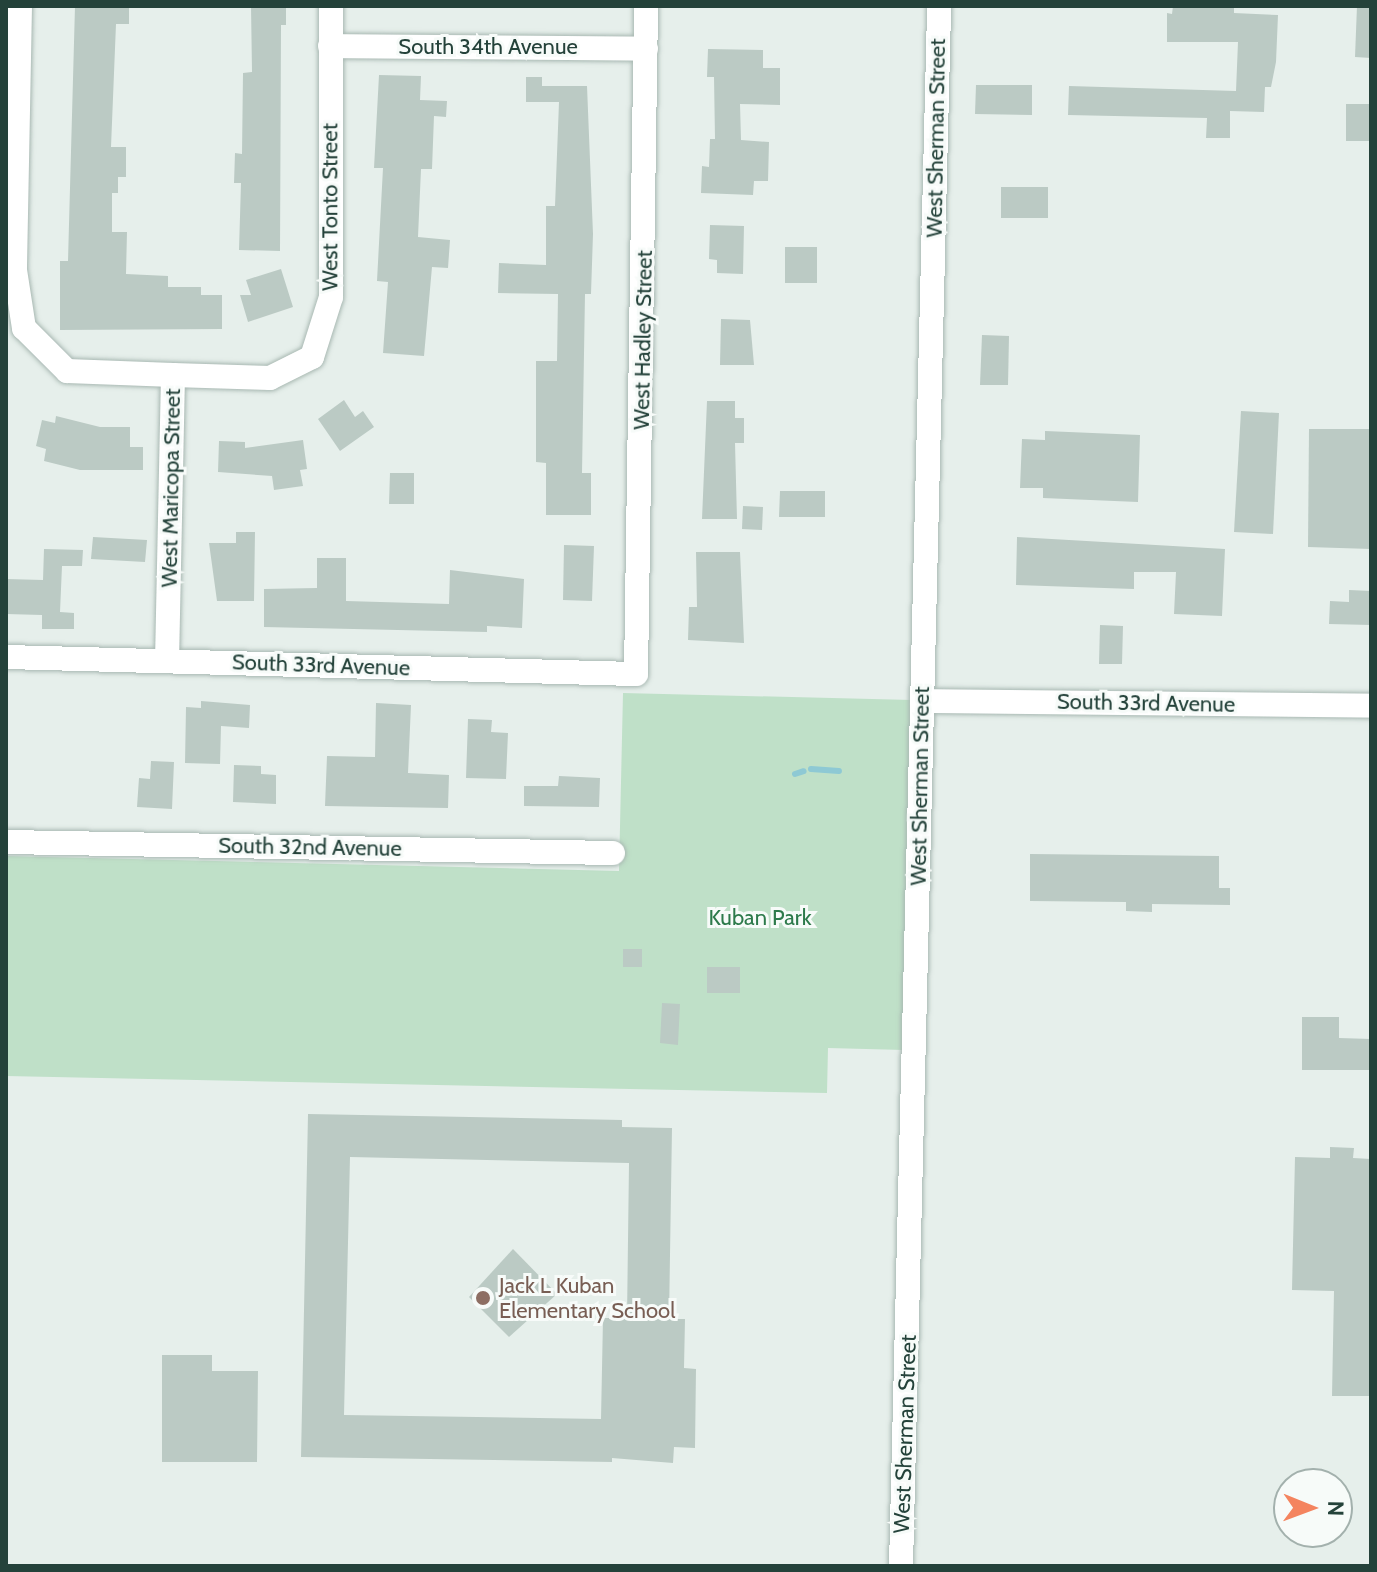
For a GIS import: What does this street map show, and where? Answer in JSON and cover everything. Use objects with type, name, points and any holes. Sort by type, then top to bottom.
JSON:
[{"type":"street","name":"West Maricopa Street","points":[[20,6],[13,46],[15,270],[24,328],[67,371],[173,375],[167,660]]},
{"type":"street","name":"West Tonto Street","points":[[173,375],[270,378],[312,357],[331,297],[331,6]]},
{"type":"street","name":"West Hadley Street","points":[[636,674],[646,6]]},
{"type":"street","name":"West Sherman Street","points":[[901,1566],[939,6]]},
{"type":"street","name":"South 34th Avenue","points":[[330,46],[646,49]]},
{"type":"street","name":"South 33rd Avenue","points":[[6,657],[636,674]]},
{"type":"street","name":"South 33rd Avenue","points":[[922,701],[1371,706]]},
{"type":"street","name":"South 32nd Avenue","points":[[6,842],[613,853]]},
{"type":"green space","name":"Kuban Park","points":[[623,693],[912,700],[904,1050],[828,1048],[827,1093],[6,1076],[6,856],[619,871]]},
{"type":"building","points":[[75,6],[129,6],[129,24],[116,24],[111,147],[126,147],[126,177],[118,177],[118,193],[112,193],[112,232],[127,232],[126,274],[168,276],[168,287],[201,287],[201,295],[222,295],[222,329],[60,330],[60,261],[68,261]]},
{"type":"building","points":[[251,6],[286,6],[286,25],[281,25],[280,251],[239,250],[241,183],[234,183],[235,153],[242,154],[243,73],[252,72]]},
{"type":"building","points":[[1173,6],[1234,6],[1234,13],[1278,15],[1276,62],[1271,87],[1265,87],[1264,112],[1230,111],[1230,138],[1206,138],[1207,118],[1068,115],[1069,86],[1236,91],[1238,42],[1167,42],[1167,13],[1172,14]]},
{"type":"building","points":[[1357,6],[1371,6],[1371,58],[1355,57]]},
{"type":"building","points":[[708,49],[763,50],[763,68],[780,68],[780,105],[740,104],[741,140],[769,142],[768,181],[754,181],[753,195],[701,193],[702,166],[709,167],[710,139],[715,139],[714,77],[707,77]]},
{"type":"building","points":[[379,75],[421,76],[420,100],[447,101],[446,117],[434,116],[432,169],[421,169],[418,237],[450,240],[448,268],[432,267],[424,356],[383,353],[388,282],[377,281],[383,168],[374,168]]},
{"type":"building","points":[[526,77],[542,77],[542,86],[587,86],[593,234],[591,294],[585,294],[582,473],[591,473],[591,515],[546,515],[546,463],[536,462],[536,361],[557,361],[558,294],[498,293],[499,263],[546,265],[546,206],[555,206],[559,102],[526,102]]},
{"type":"building","points":[[976,85],[1032,85],[1032,115],[975,114]]},
{"type":"building","points":[[1346,104],[1371,104],[1371,141],[1346,141]]},
{"type":"building","points":[[1001,187],[1048,187],[1048,218],[1001,218]]},
{"type":"building","points":[[710,225],[744,226],[743,274],[717,273],[717,260],[709,259]]},
{"type":"building","points":[[785,247],[817,247],[817,283],[785,283]]},
{"type":"building","points":[[281,269],[293,307],[248,322],[240,295],[251,295],[246,280]]},
{"type":"building","points":[[721,319],[750,320],[754,365],[720,365]]},
{"type":"building","points":[[982,335],[1009,336],[1008,385],[980,385]]},
{"type":"building","points":[[344,400],[355,417],[363,411],[374,427],[340,451],[318,419]]},
{"type":"building","points":[[707,401],[735,401],[735,418],[744,418],[744,443],[735,443],[737,519],[702,519]]},
{"type":"building","points":[[1241,411],[1279,413],[1273,534],[1234,532]]},
{"type":"building","points":[[56,416],[100,427],[130,427],[130,447],[143,447],[143,470],[80,470],[44,461],[46,449],[36,446],[42,420],[55,423]]},
{"type":"building","points":[[1309,429],[1371,429],[1371,549],[1308,547]]},
{"type":"building","points":[[1045,431],[1140,435],[1138,502],[1043,498],[1043,488],[1020,488],[1022,439],[1045,440]]},
{"type":"building","points":[[303,440],[307,469],[300,470],[303,486],[274,490],[272,476],[218,472],[219,441],[245,442],[245,448]]},
{"type":"building","points":[[390,473],[414,473],[414,504],[389,504]]},
{"type":"building","points":[[780,491],[825,491],[825,517],[779,517]]},
{"type":"building","points":[[743,506],[763,507],[762,530],[742,529]]},
{"type":"building","points":[[236,532],[255,532],[254,601],[217,601],[209,543],[236,543]]},
{"type":"building","points":[[93,537],[147,540],[145,562],[91,559]]},
{"type":"building","points":[[1017,537],[1225,549],[1222,616],[1174,614],[1176,572],[1134,572],[1134,589],[1016,585]]},
{"type":"building","points":[[564,545],[594,546],[592,601],[563,600]]},
{"type":"building","points":[[44,549],[83,550],[82,566],[62,566],[60,612],[74,613],[74,629],[42,629],[42,615],[6,614],[6,579],[43,580]]},
{"type":"building","points":[[696,552],[740,552],[744,643],[688,640],[689,607],[697,607]]},
{"type":"building","points":[[317,558],[346,558],[346,601],[449,604],[450,570],[524,579],[522,628],[487,626],[487,632],[264,627],[264,589],[317,588]]},
{"type":"building","points":[[1349,590],[1371,591],[1371,625],[1329,624],[1330,601],[1349,602]]},
{"type":"building","points":[[1100,625],[1123,626],[1122,664],[1099,664]]},
{"type":"building","points":[[201,701],[250,705],[249,728],[221,726],[220,764],[185,763],[186,707],[201,708]]},
{"type":"building","points":[[376,703],[411,705],[408,773],[449,775],[448,808],[325,806],[327,756],[375,757]]},
{"type":"building","points":[[468,719],[492,720],[491,732],[508,733],[506,779],[466,778]]},
{"type":"building","points":[[151,761],[174,762],[172,809],[137,807],[139,778],[150,779]]},
{"type":"building","points":[[234,765],[261,766],[261,774],[276,775],[276,804],[233,802]]},
{"type":"building","points":[[559,776],[600,778],[599,807],[524,806],[524,786],[558,786]]},
{"type":"building","points":[[1030,854],[1219,856],[1219,888],[1230,888],[1230,905],[1152,904],[1152,912],[1126,911],[1126,902],[1030,901]]},
{"type":"building","points":[[623,949],[642,949],[642,967],[623,967]]},
{"type":"building","points":[[707,967],[740,967],[740,993],[707,993]]},
{"type":"building","points":[[662,1003],[680,1004],[678,1045],[660,1043]]},
{"type":"building","points":[[1302,1017],[1339,1017],[1339,1038],[1371,1039],[1371,1070],[1302,1070]]},
{"type":"building","points":[[308,1114],[622,1120],[622,1127],[672,1128],[669,1319],[685,1319],[684,1368],[696,1369],[695,1448],[674,1447],[673,1463],[612,1458],[612,1462],[301,1457]],"holes":[[[350,1157],[629,1163],[627,1318],[603,1318],[601,1419],[344,1415]]]},
{"type":"building","points":[[1330,1147],[1354,1148],[1353,1158],[1371,1159],[1371,1396],[1332,1396],[1334,1291],[1292,1290],[1295,1157],[1330,1158]]},
{"type":"building","points":[[513,1249],[557,1294],[509,1337],[469,1297]]},
{"type":"building","points":[[162,1355],[212,1355],[212,1371],[258,1371],[257,1462],[162,1462]]},
{"type":"waterway","points":[[811,769],[839,771]]},
{"type":"waterway","points":[[795,774],[804,771]]},
{"type":"place","name":"Jack L Kuban Elementary School","points":[[483,1298]]}]
